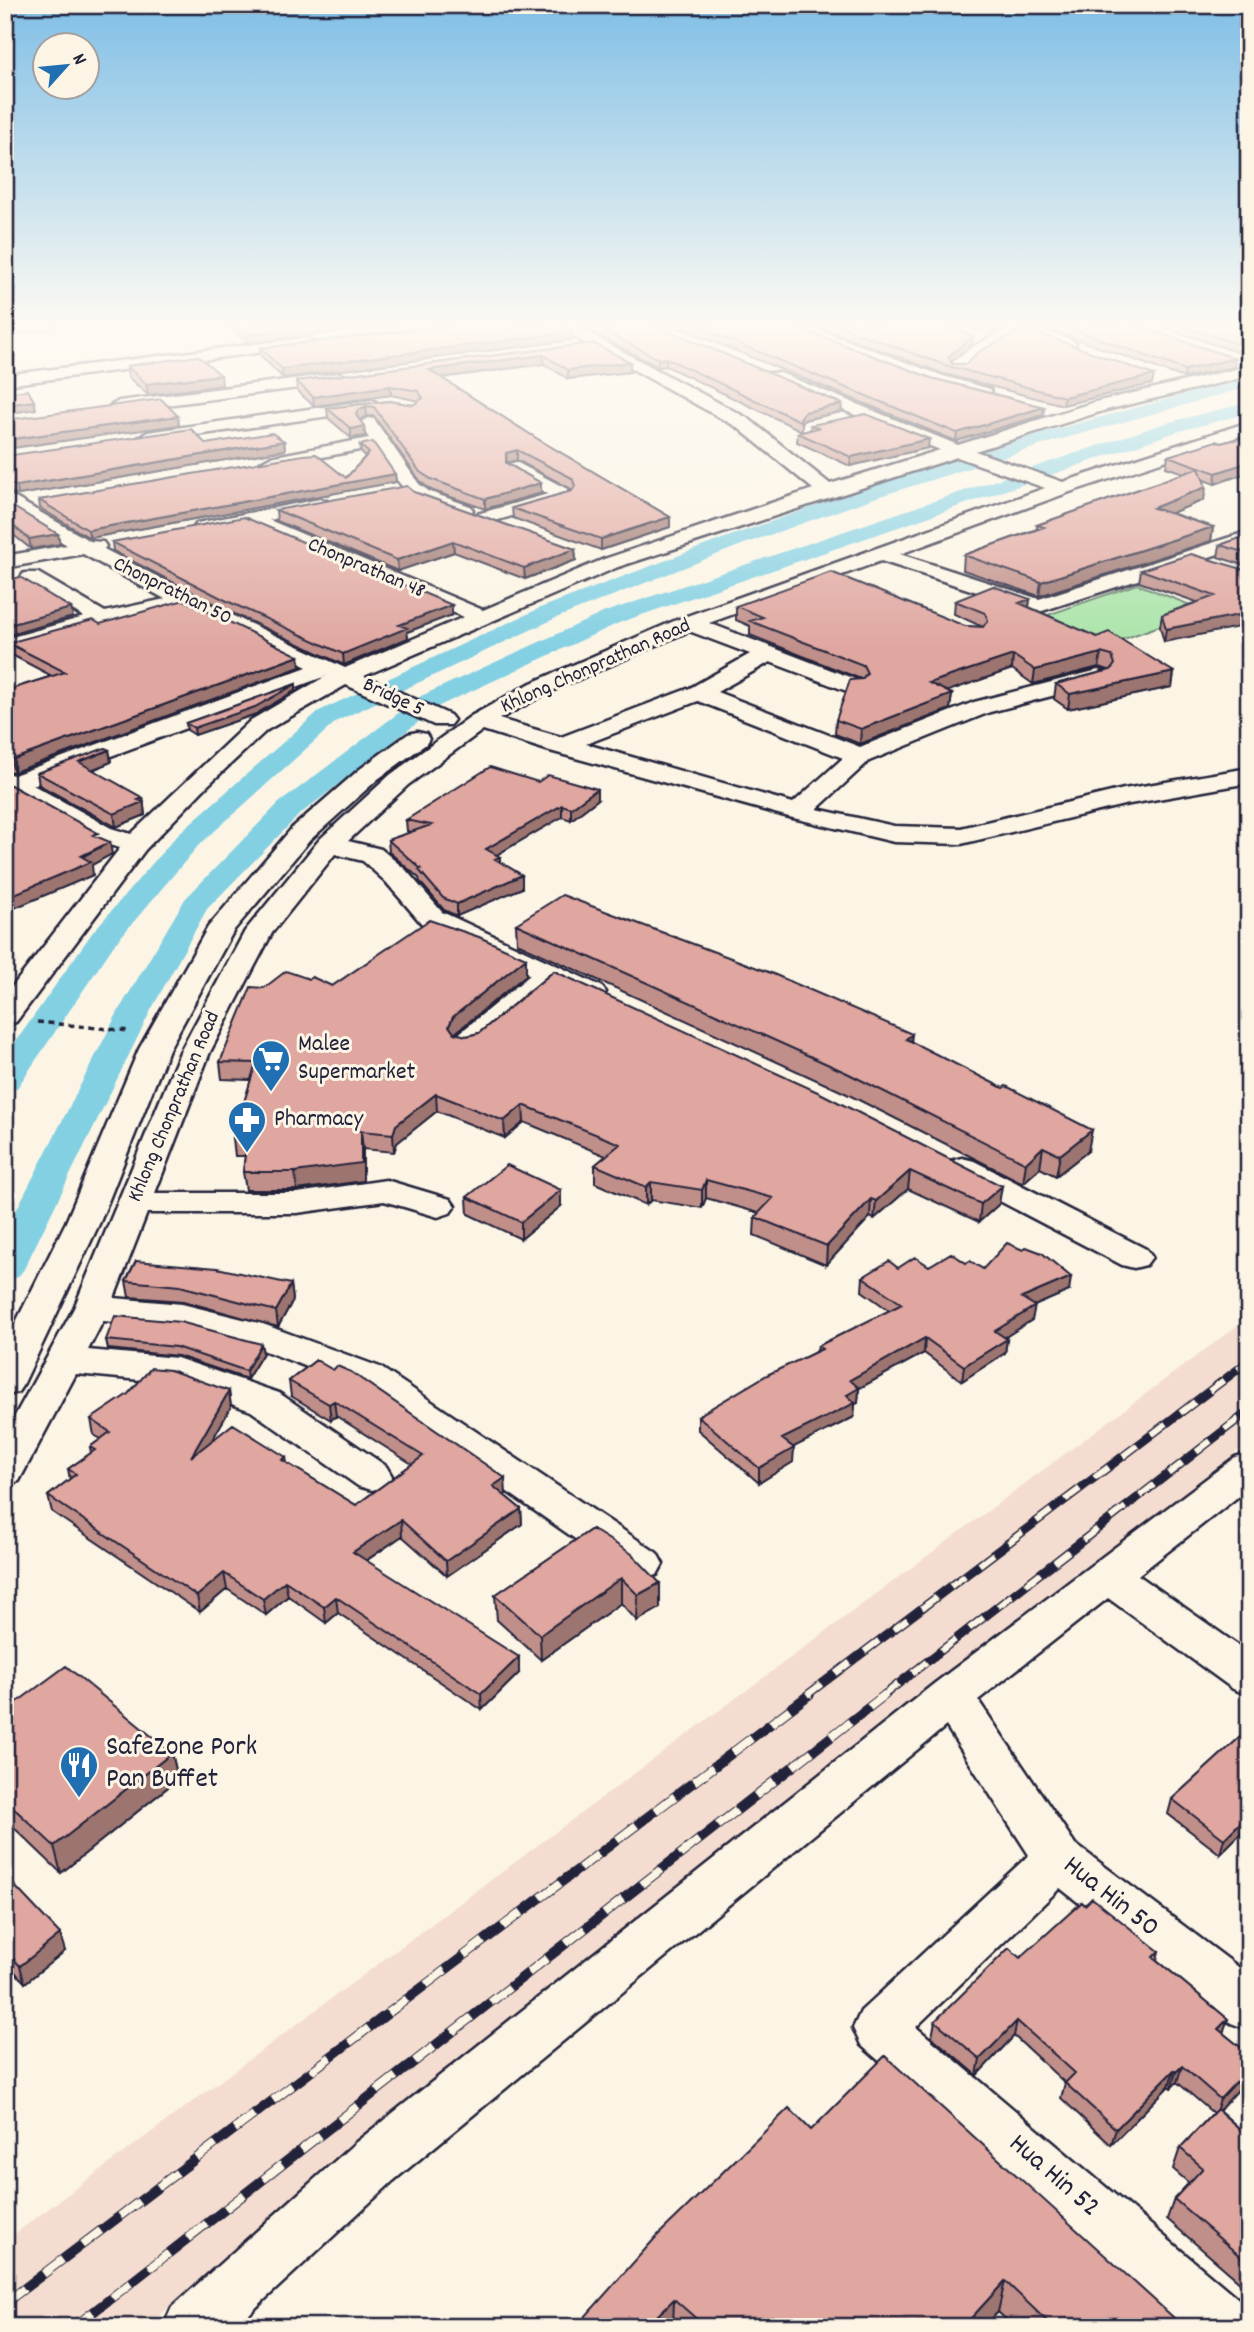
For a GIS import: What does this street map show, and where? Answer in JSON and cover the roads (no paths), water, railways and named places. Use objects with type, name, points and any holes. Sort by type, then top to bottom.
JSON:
[{"type":"street","points":[[127,440],[176,433]]},
{"type":"street","points":[[375,433],[412,488],[424,496],[522,531]]},
{"type":"street","points":[[755,433],[827,491]]},
{"type":"street","points":[[913,433],[1054,485]]},
{"type":"street","points":[[8,789],[484,618],[611,563],[955,450],[998,433]]},
{"type":"street","name":"Khlong Chonprathan Road","points":[[5,1383],[83,1222],[154,1049],[222,926],[301,834],[369,774],[442,720],[515,680],[604,638],[1201,433]]},
{"type":"street","name":"Khlong Chonprathan Road","points":[[5,1471],[92,1308],[195,1052],[259,931],[329,845],[399,780],[479,721],[539,688],[689,623],[881,554],[1054,485],[1230,433]]},
{"type":"street","points":[[1221,435],[1249,446]]},
{"type":"street","points":[[256,464],[380,441]]},
{"type":"street","points":[[484,517],[564,495],[516,468]]},
{"type":"street","points":[[385,493],[412,488]]},
{"type":"street","points":[[9,503],[42,500]]},
{"type":"street","points":[[181,531],[344,501]]},
{"type":"street","name":"Chonprathan 50","points":[[9,503],[85,548],[336,672]]},
{"type":"street","name":"Chonprathan 48","points":[[248,519],[484,618]]},
{"type":"street","points":[[881,554],[1040,606],[1249,537]]},
{"type":"street","points":[[5,562],[113,543]]},
{"type":"street","points":[[585,554],[611,563]]},
{"type":"street","points":[[1189,557],[1225,568]]},
{"type":"street","points":[[827,573],[851,583]]},
{"type":"street","points":[[31,577],[102,619]]},
{"type":"street","points":[[5,646],[102,619],[187,600]]},
{"type":"street","points":[[689,623],[852,686]]},
{"type":"street","points":[[559,746],[698,693],[769,653]]},
{"type":"street","points":[[5,1016],[136,844],[198,781],[260,725],[336,672]]},
{"type":"street","name":"Bridge 5","points":[[336,672],[442,720]]},
{"type":"street","points":[[798,813],[860,756],[982,707],[1100,677]]},
{"type":"street","points":[[698,693],[860,756]]},
{"type":"street","points":[[479,721],[798,813],[894,834],[961,836],[1124,797],[1249,775]]},
{"type":"street","points":[[8,789],[37,798],[102,834],[136,844]]},
{"type":"street","points":[[329,845],[372,855],[396,876],[421,926],[550,973],[612,1001]]},
{"type":"street","points":[[467,1042],[550,973]]},
{"type":"street","points":[[941,1157],[1134,1257]]},
{"type":"street","points":[[134,1203],[297,1203],[386,1190],[438,1206]]},
{"type":"street","points":[[92,1308],[182,1316],[263,1336],[367,1376],[642,1564]]},
{"type":"street","points":[[65,1360],[177,1371],[265,1402],[372,1476]]},
{"type":"street","points":[[192,2327],[373,2162],[951,1696],[1249,1466]]},
{"type":"street","points":[[1108,1576],[1249,1676]]},
{"type":"street","name":"Hua Hin 50","points":[[951,1696],[1058,1859],[1249,2006]]},
{"type":"street","name":"Hua Hin 52","points":[[1058,1859],[879,2028],[1228,2327]]},
{"type":"waterway","points":[[5,1081],[103,939],[188,840],[328,716],[548,613],[737,540],[873,492],[1064,433]]},
{"type":"waterway","points":[[5,1269],[135,1010],[195,905],[289,809],[430,701],[613,617],[1155,433]]},
{"type":"railway","points":[[807,1695],[1249,1361]]},
{"type":"railway","points":[[884,1695],[1249,1411]]},
{"type":"railway","points":[[5,2303],[810,1694]]},
{"type":"railway","points":[[74,2327],[886,1694]]},
{"type":"place","name":"Malee Supermarket","points":[[271,1093]]},
{"type":"place","name":"Pharmacy","points":[[247,1154]]},
{"type":"place","name":"SafeZone Pork Pan Buffet","points":[[79,1799]]}]
